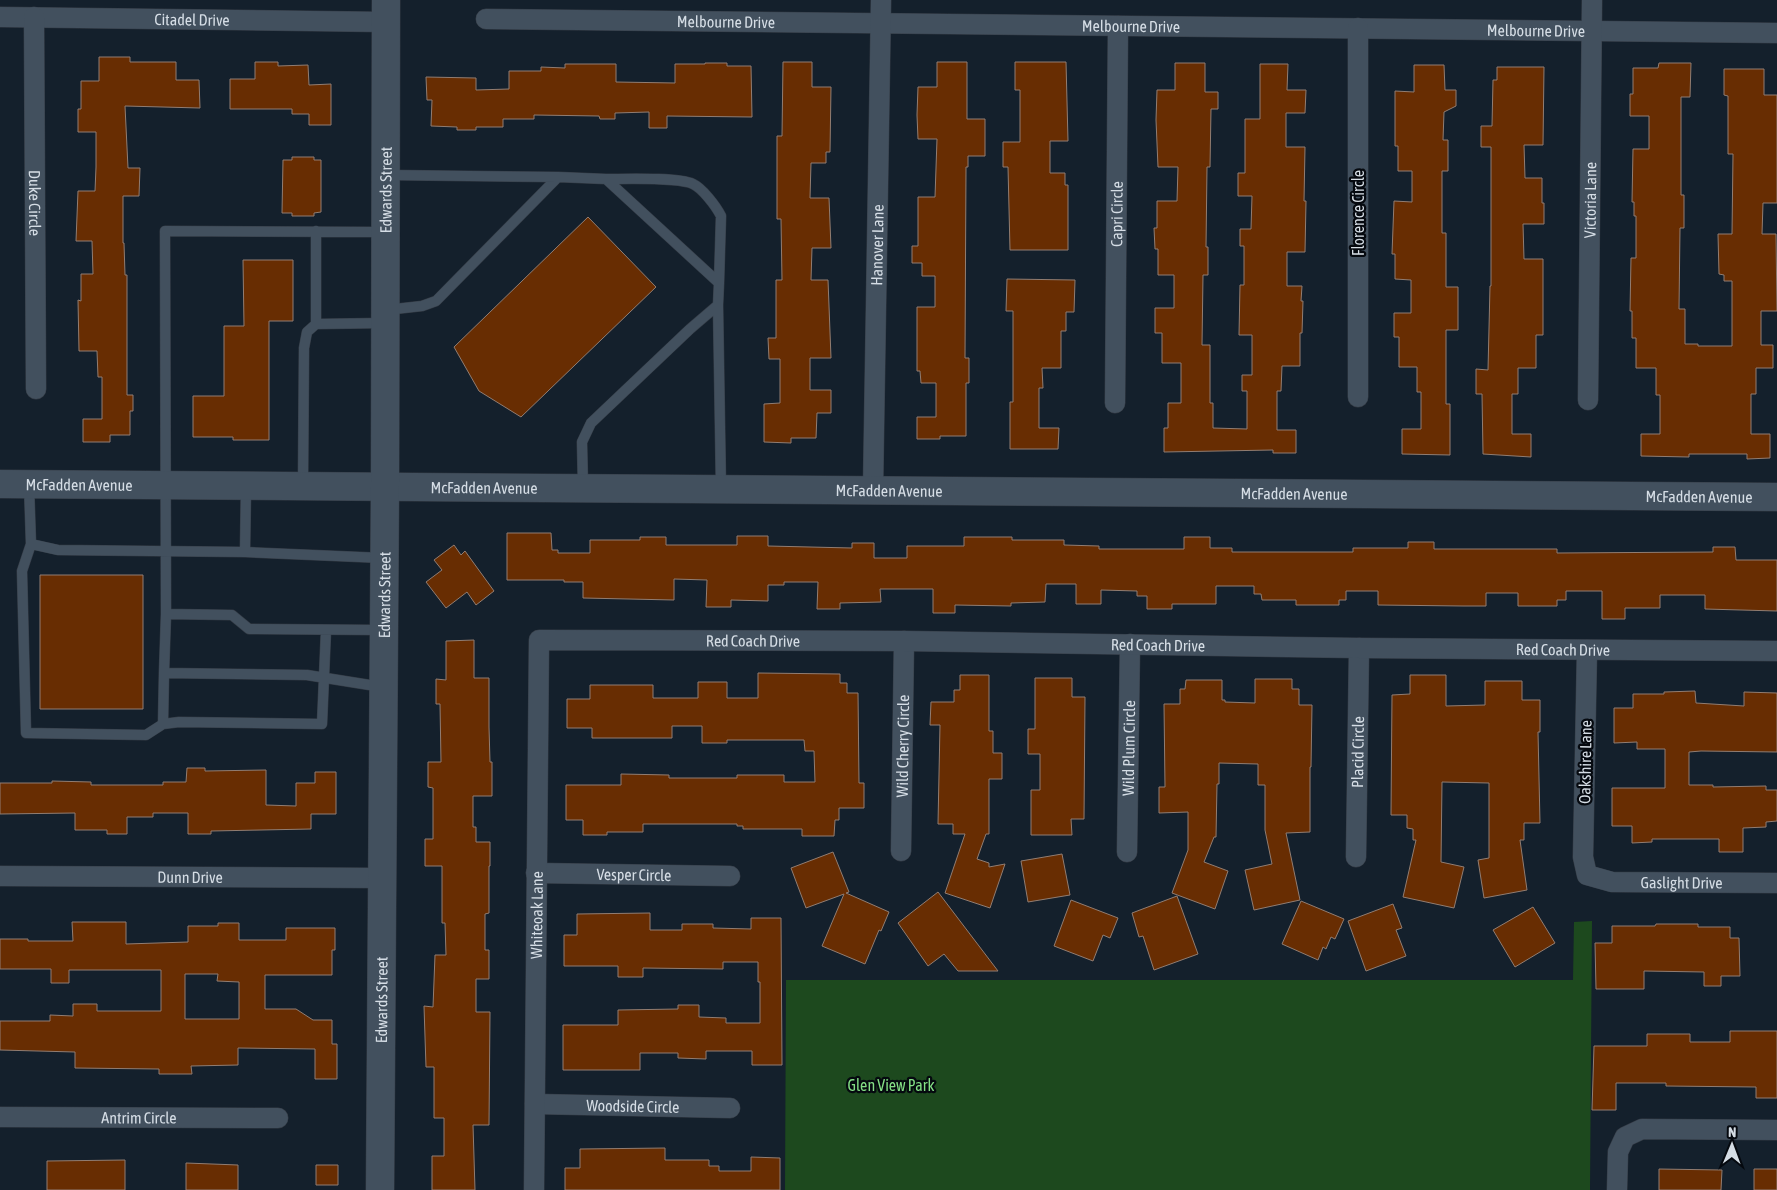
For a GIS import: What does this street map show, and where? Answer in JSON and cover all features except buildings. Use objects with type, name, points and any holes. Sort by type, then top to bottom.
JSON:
[{"type":"street","name":"Hanover Lane","points":[[873,490],[881,0]]},
{"type":"street","name":"Victoria Lane","points":[[1588,400],[1592,0]]},
{"type":"street","name":"Citadel Drive","points":[[0,17],[386,11]]},
{"type":"street","name":"Edwards Street","points":[[380,1190],[386,11]]},
{"type":"street","name":"Duke Circle","points":[[34,17],[36,389]]},
{"type":"street","name":"Melbourne Drive","points":[[486,19],[1777,33]]},
{"type":"street","name":"Capri Circle","points":[[1115,403],[1118,26]]},
{"type":"street","name":"Florence Circle","points":[[1358,28],[1358,397]]},
{"type":"street","name":"McFadden Avenue","points":[[0,484],[1777,498]]},
{"type":"street","name":"Red Coach Drive","points":[[539,640],[904,641],[1359,648],[1777,650]]},
{"type":"street","name":"Whiteoak Lane","points":[[534,1190],[539,640]]},
{"type":"street","name":"Wild Cherry Circle","points":[[901,851],[904,641]]},
{"type":"street","name":"Wild Plum Circle","points":[[1127,852],[1130,644]]},
{"type":"street","name":"Placid Circle","points":[[1356,857],[1359,648]]},
{"type":"street","name":"Oakshire Lane","points":[[1587,650],[1583,857],[1587,874]]},
{"type":"street","name":"Vesper Circle","points":[[536,873],[730,876]]},
{"type":"street","name":"Gaslight Drive","points":[[1587,874],[1612,882],[1777,883]]},
{"type":"street","name":"Dunn Drive","points":[[0,876],[381,878]]},
{"type":"street","name":"Woodside Circle","points":[[535,1104],[730,1108]]},
{"type":"street","name":"Antrim Circle","points":[[0,1117],[278,1118]]},
{"type":"street","points":[[1617,1190],[1618,1152],[1625,1137],[1642,1129],[1777,1130]]},
{"type":"lane","points":[[386,175],[681,180],[694,184],[717,207],[721,216],[718,304],[721,489]]},
{"type":"lane","points":[[302,486],[304,348],[307,332],[316,324],[385,317],[436,301],[558,177]]},
{"type":"lane","points":[[606,179],[719,283]]},
{"type":"lane","points":[[163,724],[166,614],[165,231],[385,232]]},
{"type":"lane","points":[[316,231],[316,324]]},
{"type":"lane","points":[[582,488],[582,442],[591,424],[718,304]]},
{"type":"lane","points":[[29,485],[31,544],[22,571],[26,733],[146,735],[163,724],[179,722],[322,724],[326,630]]},
{"type":"lane","points":[[245,552],[246,486]]},
{"type":"lane","points":[[31,544],[58,550],[165,550],[384,558]]},
{"type":"lane","points":[[166,614],[232,615],[249,628],[384,630]]},
{"type":"lane","points":[[164,673],[307,675],[383,688]]},
{"type":"green space","name":"Glen View Park","points":[[1592,921],[1590,1190],[785,1190],[786,980],[1573,980],[1574,922]]}]
